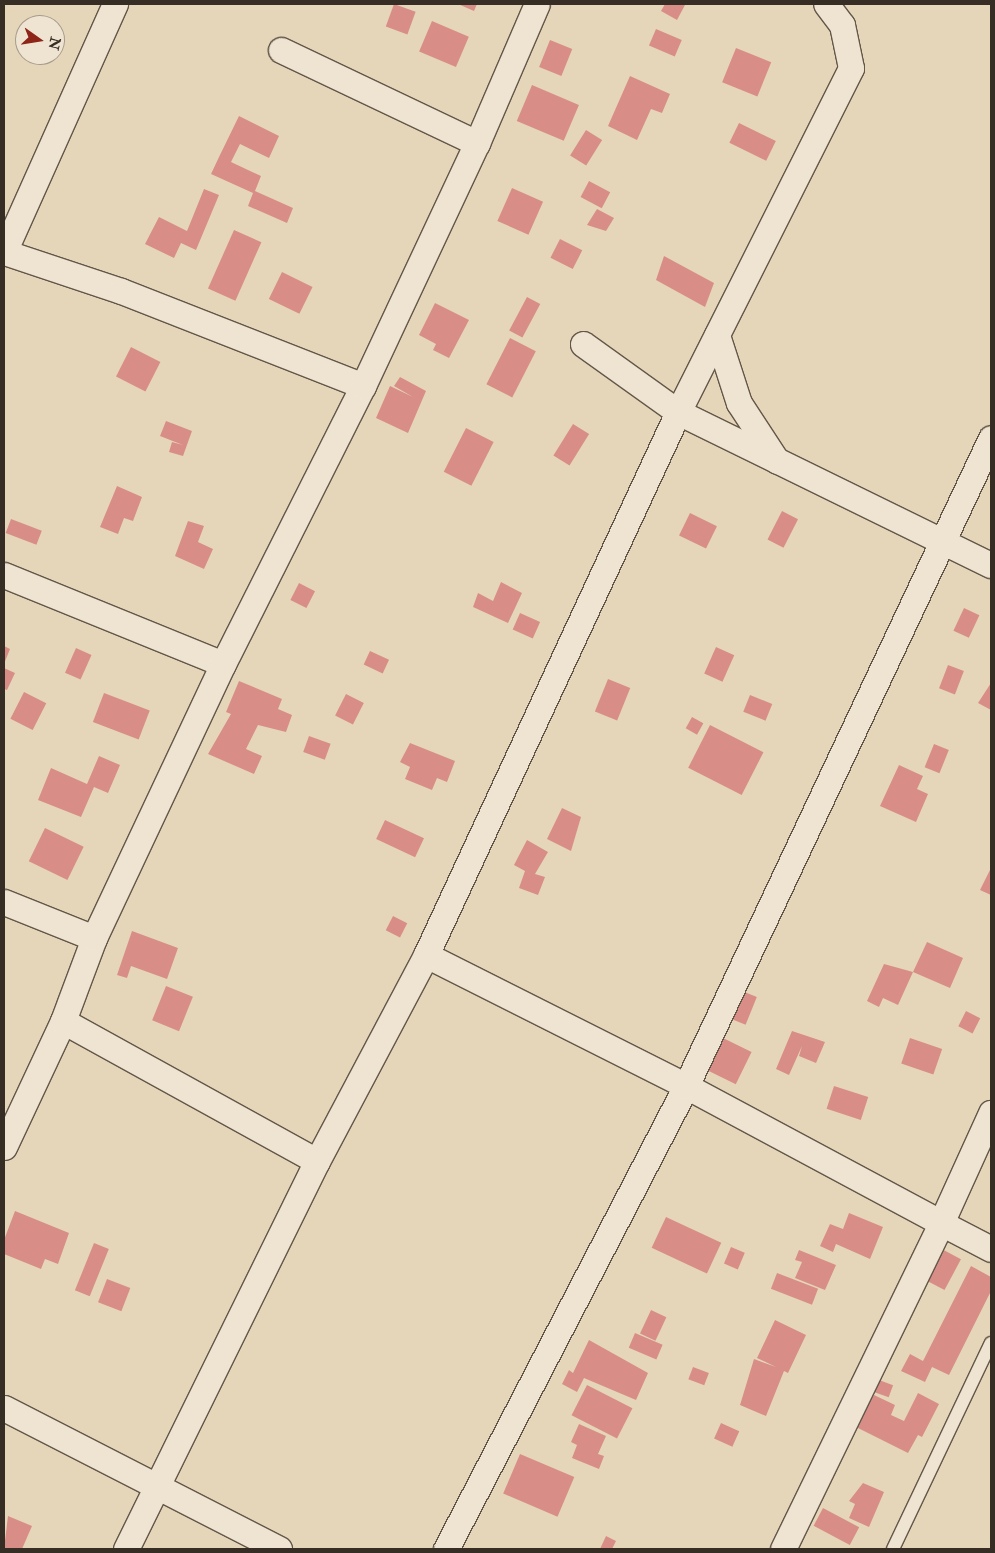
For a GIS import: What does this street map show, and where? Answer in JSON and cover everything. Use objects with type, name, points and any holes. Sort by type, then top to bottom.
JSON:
[{"type":"street","points":[[114,4],[4,252],[121,291],[363,386]]},
{"type":"street","points":[[4,1147],[63,1021],[94,938],[223,664],[363,386],[478,143],[536,4]]},
{"type":"street","points":[[126,1549],[316,1161],[426,955],[678,412],[851,68],[842,25],[826,4]]},
{"type":"street","points":[[281,50],[478,143]]},
{"type":"street","points":[[717,335],[739,403],[777,461]]},
{"type":"street","points":[[584,344],[678,412],[991,565]]},
{"type":"street","points":[[446,1549],[686,1086],[991,438]]},
{"type":"street","points":[[4,575],[223,664]]},
{"type":"street","points":[[4,902],[94,938]]},
{"type":"street","points":[[426,955],[686,1086],[941,1224],[991,1249]]},
{"type":"street","points":[[63,1021],[316,1161]]},
{"type":"street","points":[[783,1549],[941,1224],[991,1113]]},
{"type":"street","points":[[4,1408],[278,1549]]},
{"type":"lane","points":[[893,1549],[991,1343]]},
{"type":"building","points":[[394,4],[416,12],[407,34],[386,27]]},
{"type":"building","points":[[458,4],[477,4],[474,11]]},
{"type":"building","points":[[665,4],[685,5],[677,20],[661,11]]},
{"type":"building","points":[[432,21],[469,37],[456,67],[419,51]]},
{"type":"building","points":[[656,29],[682,40],[675,57],[649,46]]},
{"type":"building","points":[[550,40],[572,49],[561,76],[539,67]]},
{"type":"building","points":[[736,48],[771,62],[757,97],[722,82]]},
{"type":"building","points":[[630,76],[670,94],[662,113],[651,109],[637,140],[608,126]]},
{"type":"building","points":[[532,85],[579,105],[564,141],[517,121]]},
{"type":"building","points":[[239,116],[279,136],[269,158],[240,144],[231,162],[261,176],[255,191],[293,208],[287,223],[248,206],[253,193],[211,174]]},
{"type":"building","points":[[739,123],[776,141],[766,161],[729,143]]},
{"type":"building","points":[[586,130],[602,140],[586,166],[570,155]]},
{"type":"building","points":[[589,181],[610,192],[602,208],[581,197]]},
{"type":"building","points":[[512,188],[543,202],[528,235],[497,221]]},
{"type":"building","points":[[204,189],[219,195],[196,250],[181,243],[174,258],[145,244],[159,217],[187,231]]},
{"type":"building","points":[[597,209],[614,218],[606,231],[587,225]]},
{"type":"building","points":[[234,230],[261,242],[235,301],[208,288]]},
{"type":"building","points":[[560,239],[582,250],[573,269],[550,258]]},
{"type":"building","points":[[664,256],[714,283],[705,307],[656,280]]},
{"type":"building","points":[[282,272],[313,287],[299,314],[269,299]]},
{"type":"building","points":[[527,297],[540,304],[522,338],[509,331]]},
{"type":"building","points":[[435,303],[469,320],[449,358],[433,350],[436,344],[419,335]]},
{"type":"building","points":[[510,338],[536,351],[512,397],[486,384]]},
{"type":"building","points":[[131,347],[160,362],[145,391],[116,376]]},
{"type":"building","points":[[400,377],[426,391],[408,433],[376,418],[390,386],[413,397],[394,386]]},
{"type":"building","points":[[166,421],[192,431],[183,456],[169,452],[172,442],[183,445],[160,436]]},
{"type":"building","points":[[573,424],[589,434],[570,465],[553,455]]},
{"type":"building","points":[[466,428],[494,442],[471,486],[444,472]]},
{"type":"building","points":[[117,486],[142,497],[133,521],[124,518],[118,534],[100,527]]},
{"type":"building","points":[[782,511],[798,519],[784,548],[767,540]]},
{"type":"building","points":[[690,513],[717,526],[706,549],[679,535]]},
{"type":"building","points":[[11,519],[42,531],[36,545],[6,533]]},
{"type":"building","points":[[188,521],[204,526],[198,542],[213,549],[204,569],[175,556]]},
{"type":"building","points":[[501,582],[522,593],[508,623],[473,607],[478,593],[493,601]]},
{"type":"building","points":[[299,583],[315,591],[306,608],[290,600]]},
{"type":"building","points":[[964,608],[979,615],[969,638],[953,631]]},
{"type":"building","points":[[520,613],[540,622],[533,638],[513,629]]},
{"type":"building","points":[[4,646],[10,649],[4,664]]},
{"type":"building","points":[[716,647],[734,655],[722,682],[704,673]]},
{"type":"building","points":[[76,648],[92,655],[81,680],[65,673]]},
{"type":"building","points":[[370,651],[389,660],[383,673],[364,665]]},
{"type":"building","points":[[948,665],[964,671],[955,694],[939,688]]},
{"type":"building","points":[[4,668],[15,673],[7,690],[4,689]]},
{"type":"building","points":[[608,679],[630,688],[617,720],[595,711]]},
{"type":"building","points":[[239,681],[282,699],[278,709],[292,715],[286,732],[258,725],[246,749],[262,756],[254,774],[208,754],[231,714],[226,712]]},
{"type":"building","points":[[991,683],[991,710],[978,703]]},
{"type":"building","points":[[24,692],[46,703],[33,730],[10,719]]},
{"type":"building","points":[[104,693],[150,711],[139,740],[93,722]]},
{"type":"building","points":[[346,694],[364,703],[353,724],[335,715]]},
{"type":"building","points":[[750,695],[772,704],[766,721],[743,712]]},
{"type":"building","points":[[692,717],[703,723],[697,735],[686,728]]},
{"type":"building","points":[[710,725],[763,752],[742,795],[688,768]]},
{"type":"building","points":[[309,736],[331,744],[325,760],[303,752]]},
{"type":"building","points":[[410,743],[455,761],[447,782],[437,778],[432,790],[405,779],[410,767],[400,762]]},
{"type":"building","points":[[934,744],[949,750],[939,773],[925,767]]},
{"type":"building","points":[[99,756],[120,765],[108,793],[94,787],[81,817],[38,800],[51,768],[87,784]]},
{"type":"building","points":[[899,765],[923,776],[917,789],[928,794],[916,822],[880,806]]},
{"type":"building","points":[[562,808],[581,817],[571,851],[547,839]]},
{"type":"building","points":[[385,820],[424,838],[415,857],[376,839]]},
{"type":"building","points":[[45,828],[84,847],[67,880],[29,861]]},
{"type":"building","points":[[527,840],[548,852],[535,874],[545,877],[538,895],[519,888],[525,871],[514,865]]},
{"type":"building","points":[[991,868],[991,895],[980,890]]},
{"type":"building","points":[[393,916],[407,923],[400,938],[386,930]]},
{"type":"building","points":[[132,931],[178,948],[167,979],[131,966],[127,978],[117,975]]},
{"type":"building","points":[[927,942],[963,958],[950,988],[913,972]]},
{"type":"building","points":[[884,964],[913,972],[898,1005],[883,998],[879,1007],[867,1001]]},
{"type":"building","points":[[166,986],[193,997],[179,1031],[152,1020]]},
{"type":"building","points":[[742,991],[757,997],[746,1025],[731,1019]]},
{"type":"building","points":[[966,1011],[980,1018],[973,1033],[958,1026]]},
{"type":"building","points":[[792,1031],[825,1042],[816,1063],[799,1056],[802,1046],[789,1075],[776,1069]]},
{"type":"building","points":[[721,1037],[752,1052],[736,1084],[705,1069]]},
{"type":"building","points":[[910,1038],[942,1049],[933,1075],[901,1064]]},
{"type":"building","points":[[834,1086],[868,1097],[861,1120],[827,1109]]},
{"type":"building","points":[[15,1211],[69,1233],[58,1264],[45,1259],[41,1269],[4,1254],[4,1240]]},
{"type":"building","points":[[849,1213],[883,1227],[870,1259],[836,1244],[833,1252],[820,1246],[830,1224],[843,1229]]},
{"type":"building","points":[[666,1217],[721,1243],[707,1274],[652,1248]]},
{"type":"building","points":[[94,1243],[109,1249],[90,1296],[75,1290]]},
{"type":"building","points":[[731,1247],[745,1253],[738,1269],[724,1264]]},
{"type":"building","points":[[938,1247],[961,1259],[945,1290],[922,1278]]},
{"type":"building","points":[[799,1250],[836,1265],[825,1290],[795,1278],[802,1262],[795,1260]]},
{"type":"building","points":[[971,1266],[991,1277],[991,1291],[949,1375],[932,1367],[925,1382],[901,1371],[910,1354],[923,1361]]},
{"type":"building","points":[[777,1273],[818,1289],[812,1305],[771,1289]]},
{"type":"building","points":[[107,1279],[130,1288],[121,1311],[98,1302]]},
{"type":"building","points":[[651,1310],[666,1317],[655,1341],[640,1334]]},
{"type":"building","points":[[775,1320],[806,1335],[788,1373],[784,1371],[766,1416],[740,1405],[754,1359],[776,1367],[757,1358]]},
{"type":"building","points":[[635,1333],[663,1345],[656,1359],[629,1348]]},
{"type":"building","points":[[589,1340],[648,1373],[636,1400],[584,1378],[577,1392],[562,1384],[569,1370],[573,1373]]},
{"type":"building","points":[[693,1367],[709,1373],[704,1385],[688,1379]]},
{"type":"building","points":[[879,1380],[893,1385],[889,1397],[875,1392]]},
{"type":"building","points":[[587,1385],[632,1408],[617,1438],[572,1415]]},
{"type":"building","points":[[918,1393],[939,1404],[922,1437],[918,1435],[908,1453],[854,1426],[874,1395],[895,1405],[891,1415],[904,1421]]},
{"type":"building","points":[[721,1423],[739,1431],[732,1447],[714,1439]]},
{"type":"building","points":[[579,1424],[606,1436],[598,1454],[604,1456],[599,1469],[572,1458],[577,1445],[571,1442]]},
{"type":"building","points":[[520,1454],[574,1477],[558,1517],[503,1494]]},
{"type":"building","points":[[863,1483],[884,1492],[869,1527],[849,1518],[855,1504],[849,1501]]},
{"type":"building","points":[[823,1508],[859,1527],[850,1545],[814,1526]]},
{"type":"building","points":[[8,1516],[32,1526],[22,1549],[4,1549]]},
{"type":"building","points":[[606,1536],[616,1541],[612,1549],[600,1549]]}]
